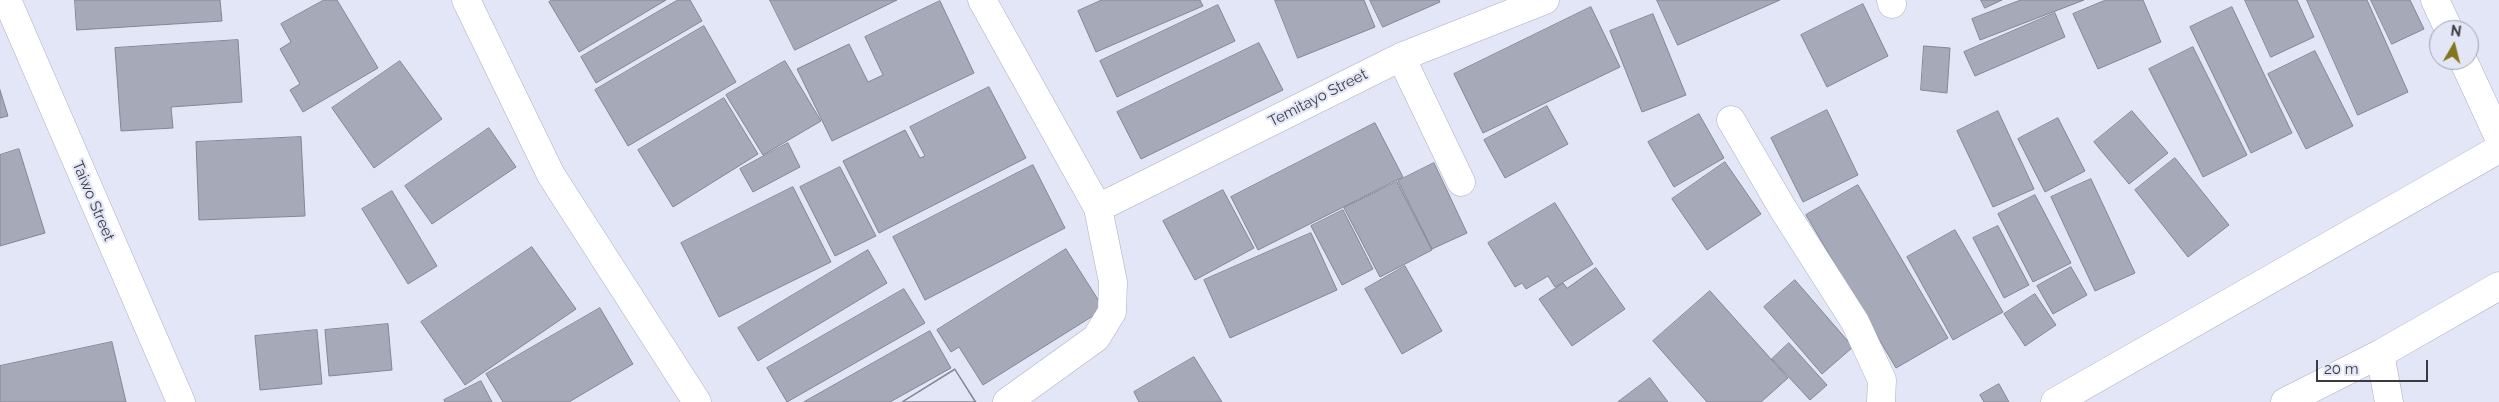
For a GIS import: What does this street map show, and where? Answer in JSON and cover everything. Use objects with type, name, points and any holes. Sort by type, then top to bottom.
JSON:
[{"type":"street","name":"Taiwo Street","points":[[7,0],[181,402]]},
{"type":"street","points":[[466,0],[551,175],[697,402]]},
{"type":"street","points":[[982,0],[1098,208],[1113,282],[1112,312],[1096,338],[1007,402]]},
{"type":"street","name":"Temitayo Street","points":[[1098,208],[1401,57],[1544,0]]},
{"type":"street","points":[[2436,0],[2445,20]]},
{"type":"street","points":[[1401,57],[1461,182]]},
{"type":"street","points":[[2468,70],[2499,138]]},
{"type":"street","points":[[1731,120],[1783,209],[1855,322],[1882,380],[1881,402]]},
{"type":"street","points":[[2055,402],[2499,149]]},
{"type":"street","points":[[2285,402],[2380,354],[2499,286]]},
{"type":"street","points":[[2380,354],[2389,402]]},
{"type":"building","points":[[75,0],[220,0],[222,21],[77,30]]},
{"type":"building","points":[[324,0],[337,0],[378,68],[303,112],[290,90],[300,84],[280,49],[291,42],[281,24]]},
{"type":"building","points":[[552,0],[666,0],[579,52],[549,2]]},
{"type":"building","points":[[678,0],[690,0],[702,21],[596,83],[581,57]]},
{"type":"building","points":[[770,0],[897,0],[795,50]]},
{"type":"building","points":[[1102,0],[1200,0],[1203,6],[1096,52],[1078,11]]},
{"type":"building","points":[[1275,0],[1364,0],[1375,27],[1298,58]]},
{"type":"building","points":[[1370,0],[1439,0],[1440,2],[1383,27]]},
{"type":"building","points":[[1657,0],[1780,0],[1678,45]]},
{"type":"building","points":[[1981,0],[2002,0],[1985,8]]},
{"type":"building","points":[[2021,0],[2084,0],[1980,40],[1972,19]]},
{"type":"building","points":[[2106,0],[2143,0],[2161,42],[2098,69],[2073,14]]},
{"type":"building","points":[[2245,0],[2297,0],[2314,37],[2271,57]]},
{"type":"building","points":[[2307,0],[2367,0],[2408,92],[2358,115]]},
{"type":"building","points":[[2371,0],[2410,0],[2424,29],[2392,44]]},
{"type":"building","points":[[940,1],[974,73],[832,141],[797,69],[849,44],[868,82],[883,75],[865,37]]},
{"type":"building","points":[[1863,4],[1888,56],[1827,87],[1801,35]]},
{"type":"building","points":[[1218,5],[1235,41],[1117,97],[1100,61]]},
{"type":"building","points":[[1591,7],[1620,67],[1483,133],[1454,74]]},
{"type":"building","points":[[2232,7],[2292,133],[2251,153],[2190,27]]},
{"type":"building","points":[[2055,13],[2065,37],[1975,76],[1964,52]]},
{"type":"building","points":[[1653,14],[1686,95],[1642,112],[1610,31]]},
{"type":"building","points":[[704,26],[736,82],[628,146],[595,90]]},
{"type":"building","points":[[238,40],[242,102],[171,107],[173,128],[121,131],[115,48]]},
{"type":"building","points":[[1259,43],[1283,90],[1141,159],[1117,112]]},
{"type":"building","points":[[1924,46],[1950,48],[1947,93],[1921,90]]},
{"type":"building","points":[[2193,47],[2247,155],[2203,177],[2149,69]]},
{"type":"building","points":[[2315,51],[2353,126],[2306,149],[2268,74]]},
{"type":"building","points":[[400,61],[442,119],[374,168],[332,108]]},
{"type":"building","points":[[785,61],[821,121],[763,155],[726,95]]},
{"type":"building","points":[[989,87],[1026,158],[879,233],[843,161],[905,130],[920,158],[925,156],[910,127]]},
{"type":"building","points":[[0,90],[8,116],[0,118]]},
{"type":"building","points":[[724,98],[758,154],[673,207],[638,150]]},
{"type":"building","points":[[1547,106],[1568,144],[1505,178],[1484,140]]},
{"type":"building","points":[[1827,110],[1858,175],[1803,202],[1771,138]]},
{"type":"building","points":[[1998,111],[2034,189],[1993,207],[1957,131]]},
{"type":"building","points":[[2132,111],[2168,153],[2129,184],[2094,142]]},
{"type":"building","points":[[1699,114],[1724,158],[1674,187],[1648,142]]},
{"type":"building","points":[[2058,118],[2085,171],[2045,192],[2018,139]]},
{"type":"building","points":[[1375,123],[1403,177],[1258,250],[1231,197]]},
{"type":"building","points":[[489,128],[516,167],[432,224],[405,186]]},
{"type":"building","points":[[301,137],[305,216],[199,220],[196,142]]},
{"type":"building","points":[[788,143],[800,167],[753,192],[740,169]]},
{"type":"building","points":[[19,149],[45,233],[0,246],[0,155]]},
{"type":"building","points":[[2175,158],[2229,225],[2188,257],[2135,190]]},
{"type":"building","points":[[1725,162],[1761,214],[1707,250],[1672,199]]},
{"type":"building","points":[[1434,163],[1467,233],[1432,249],[1398,181]]},
{"type":"building","points":[[1033,165],[1065,228],[925,300],[893,237]]},
{"type":"building","points":[[840,167],[876,236],[835,256],[800,187]]},
{"type":"building","points":[[2091,179],[2135,273],[2095,291],[2051,197]]},
{"type":"building","points":[[1397,182],[1432,250],[1380,277],[1344,208]]},
{"type":"building","points":[[1858,185],[1948,338],[1896,368],[1806,215]]},
{"type":"building","points":[[793,187],[831,262],[719,317],[681,243]]},
{"type":"building","points":[[1223,190],[1254,248],[1195,280],[1163,221]]},
{"type":"building","points":[[392,191],[437,266],[408,284],[362,209]]},
{"type":"building","points":[[2035,195],[2071,263],[2033,282],[1998,214]]},
{"type":"building","points":[[1555,203],[1593,264],[1555,287],[1548,276],[1526,289],[1522,283],[1515,287],[1488,243]]},
{"type":"building","points":[[1343,210],[1373,269],[1342,285],[1311,226]]},
{"type":"building","points":[[1998,226],[2029,285],[2004,298],[1973,238]]},
{"type":"building","points":[[1955,230],[2003,312],[1953,340],[1907,257]]},
{"type":"building","points":[[1311,233],[1337,290],[1230,338],[1204,280]]},
{"type":"building","points":[[532,247],[576,309],[465,385],[421,322]]},
{"type":"building","points":[[1066,249],[1104,309],[983,385],[959,347],[951,352],[937,330]]},
{"type":"building","points":[[868,250],[887,283],[758,361],[738,328]]},
{"type":"building","points":[[1405,266],[1442,331],[1402,354],[1365,289]]},
{"type":"building","points":[[2071,267],[2087,295],[2053,314],[2037,286]]},
{"type":"building","points":[[1596,268],[1625,309],[1572,346],[1539,299],[1563,283],[1567,288]]},
{"type":"building","points":[[1795,280],[1853,347],[1822,374],[1764,307]]},
{"type":"building","points":[[904,289],[925,323],[787,402],[767,368]]},
{"type":"building","points":[[1710,291],[1788,378],[1761,402],[1707,402],[1653,341]]},
{"type":"building","points":[[2035,294],[2056,325],[2025,346],[2004,314]]},
{"type":"building","points":[[600,308],[633,364],[569,402],[503,402],[486,374]]},
{"type":"building","points":[[388,324],[392,370],[329,376],[325,330]]},
{"type":"building","points":[[317,330],[322,384],[260,390],[255,336]]},
{"type":"building","points":[[930,331],[951,368],[890,402],[804,402]]},
{"type":"building","points":[[112,342],[126,402],[0,402],[0,366]]},
{"type":"building","points":[[1789,343],[1827,385],[1810,400],[1772,359]]},
{"type":"building","points":[[1194,357],[1222,402],[1139,402],[1134,392]]},
{"type":"building","points":[[955,369],[976,402],[902,402]]},
{"type":"building","points":[[955,370],[975,402],[903,402]]},
{"type":"building","points":[[1650,378],[1668,402],[1618,402]]},
{"type":"building","points":[[481,381],[492,402],[445,402],[444,400]]},
{"type":"building","points":[[1999,384],[2009,402],[1984,402],[1980,395]]}]
